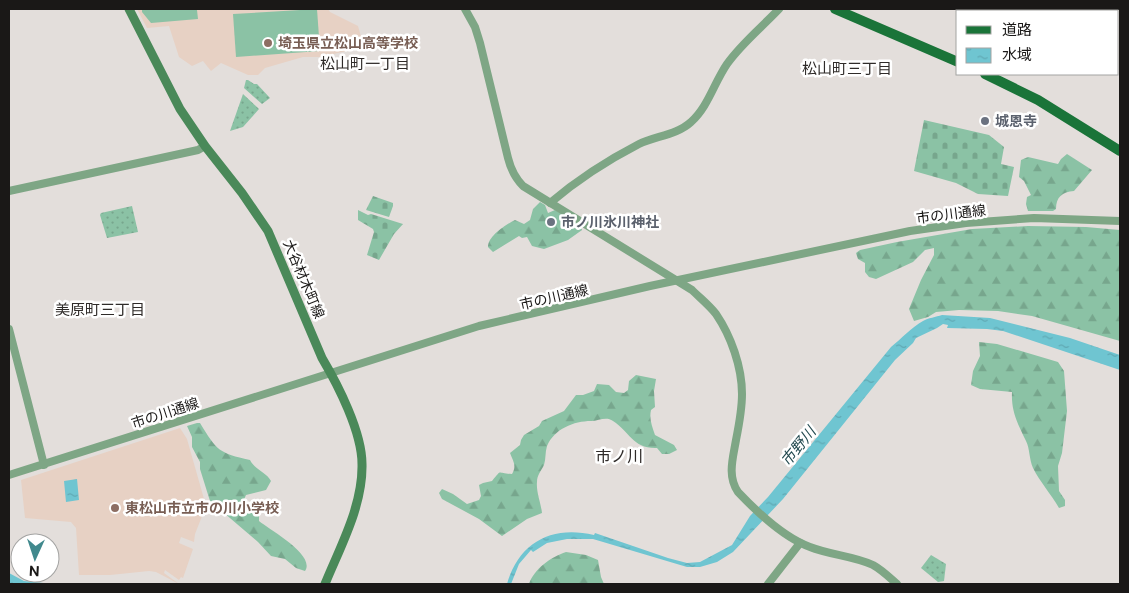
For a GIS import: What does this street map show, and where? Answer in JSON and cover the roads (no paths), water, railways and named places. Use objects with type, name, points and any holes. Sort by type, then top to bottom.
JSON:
[{"type":"main road","name":"大谷材木町線","points":[[129,9],[180,109],[268,231],[357,436],[361,452],[362,470],[360,487],[354,513],[325,584]]},
{"type":"main road","points":[[835,9],[956,61]]},
{"type":"main road","points":[[987,75],[1038,100],[1120,151]]},
{"type":"street","points":[[465,9],[478,35],[512,174],[523,186],[692,290],[716,314],[737,360],[740,372],[742,394],[731,479],[738,492],[775,525],[800,543],[871,564],[897,584]]},
{"type":"street","points":[[550,203],[579,180],[638,145],[690,123],[702,109],[713,86],[732,58],[779,9]]},
{"type":"street","points":[[9,191],[198,150],[205,146]]},
{"type":"street","name":"市の川通線","points":[[9,475],[479,326],[675,281],[910,231],[938,227],[1034,218],[1120,221]]},
{"type":"street","points":[[9,329],[44,464]]},
{"type":"street","points":[[768,584],[800,543]]},
{"type":"water","points":[[942,315],[990,318],[1070,338],[1120,355],[1120,370],[1003,331],[947,328],[948,325],[943,324],[916,338],[895,360],[783,499],[733,552],[717,562],[700,567],[687,567],[593,539],[567,539],[547,543],[533,552],[531,550],[519,564],[511,584],[507,584],[512,569],[520,557],[529,547],[551,535],[579,533],[594,535],[595,533],[687,563],[700,562],[732,545],[750,516],[768,497],[891,347],[919,324],[927,319]]},
{"type":"water","points":[[77,479],[79,500],[66,502],[64,481]]},
{"type":"water","points":[[9,573],[10,583],[53,584],[9,584]]},
{"type":"place","name":"埼玉県立松山高等学校","points":[[268,43]]},
{"type":"place","name":"城恩寺","points":[[985,121]]},
{"type":"place","name":"市ノ川氷川神社","points":[[551,222]]},
{"type":"place","name":"東松山市立市の川小学校","points":[[115,508]]},
{"type":"district","name":"松山町一丁目","points":[[365,63]]},
{"type":"district","name":"松山町三丁目","points":[[847,68]]},
{"type":"district","name":"美原町三丁目","points":[[100,309]]},
{"type":"district","name":"市ノ川","points":[[619,456]]},
{"type":"water label","name":"市野川","points":[[798,446]]}]
